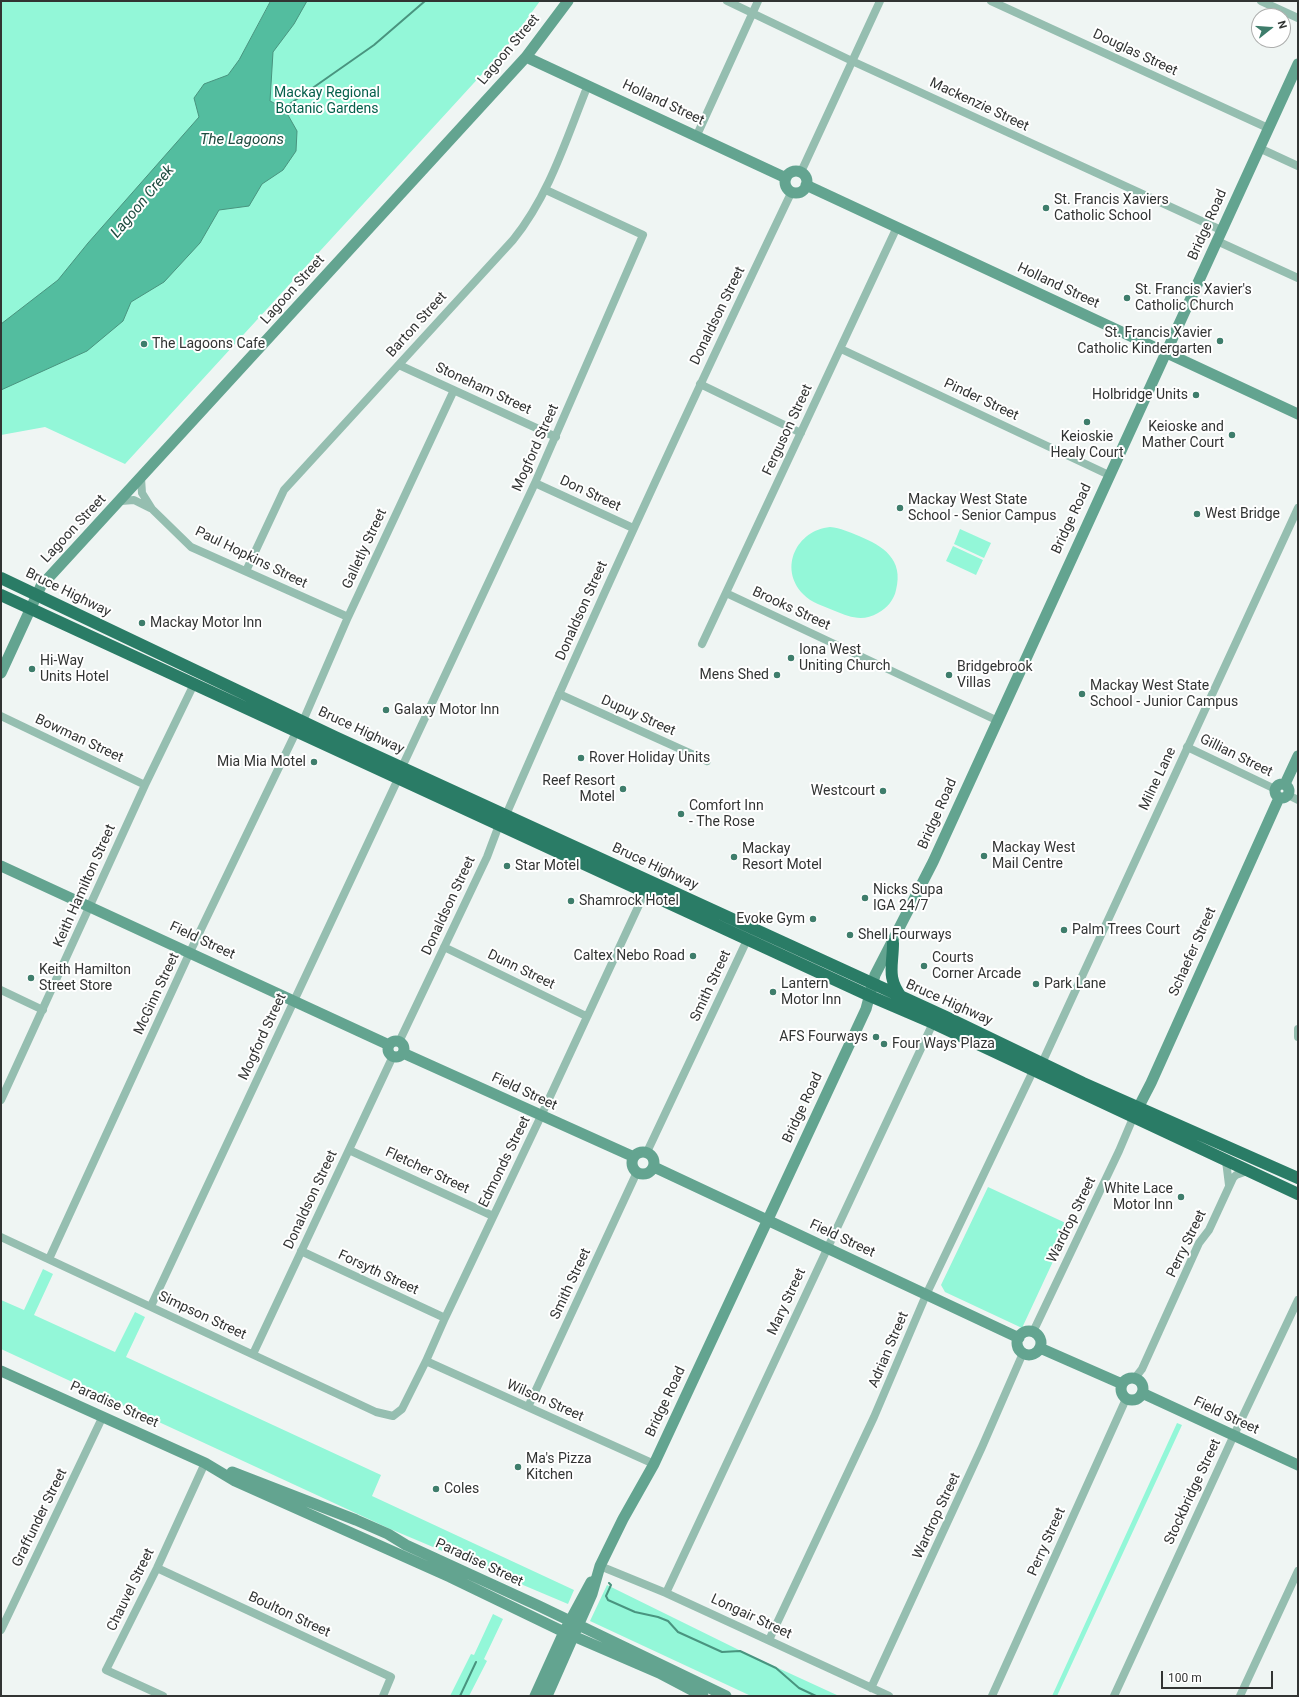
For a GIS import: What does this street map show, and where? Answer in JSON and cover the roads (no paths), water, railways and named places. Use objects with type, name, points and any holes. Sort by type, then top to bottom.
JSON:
[{"type":"highway","name":"Bruce Highway","points":[[1,578],[303,721],[903,998],[1083,1083],[1298,1178]]},
{"type":"highway","name":"Bruce Highway","points":[[1,595],[1298,1194]]},
{"type":"highway","points":[[893,943],[890,974],[897,991],[903,998]]},
{"type":"street","name":"Lagoon Street","points":[[1,673],[36,595],[44,584],[526,56],[568,1]]},
{"type":"street","name":"Mackenzie Street","points":[[727,1],[1219,236],[1298,278]]},
{"type":"street","points":[[697,135],[758,1]]},
{"type":"street","points":[[801,172],[880,1]]},
{"type":"street","name":"Douglas Street","points":[[991,1],[1268,128]]},
{"type":"street","points":[[1261,1],[1298,18]]},
{"type":"street","name":"Holland Street","points":[[526,56],[786,178]]},
{"type":"street","name":"Bridge Road","points":[[535,1696],[573,1623],[592,1594],[598,1569],[623,1519],[654,1464],[866,1009],[875,975],[893,943],[933,862],[996,720],[1298,64]]},
{"type":"street","name":"Barton Street","points":[[246,571],[284,490],[513,240],[530,219],[546,190],[588,85]]},
{"type":"street","points":[[1259,148],[1298,166]]},
{"type":"street","points":[[793,171],[801,172],[806,178],[806,185],[799,192],[792,191],[787,186],[786,178],[793,171]]},
{"type":"street","name":"Holland Street","points":[[806,185],[1298,414]]},
{"type":"street","name":"Mogford Street","points":[[402,767],[556,437],[644,235],[546,190]]},
{"type":"street","name":"Donaldson Street","points":[[253,1354],[487,857],[499,825],[506,815],[558,694],[633,528],[792,191]]},
{"type":"street","name":"Ferguson Street","points":[[702,644],[897,227]]},
{"type":"street","name":"Pinder Street","points":[[841,349],[1109,475]]},
{"type":"street","name":"Stoneham Street","points":[[399,365],[556,437]]},
{"type":"street","points":[[700,384],[801,433]]},
{"type":"street","name":"Galletly Street","points":[[303,721],[348,618],[454,390]]},
{"type":"street","name":"Paul Hopkins Street","points":[[141,478],[142,493],[152,509],[191,547],[348,618]]},
{"type":"street","name":"Don Street","points":[[535,483],[633,528]]},
{"type":"street","name":"Paul Hopkins Street","points":[[121,501],[134,500],[152,509]]},
{"type":"street","name":"Milne Lane","points":[[1042,1063],[1298,508]]},
{"type":"street","name":"Brooks Street","points":[[726,593],[996,720]]},
{"type":"street","name":"Keith Hamilton Street","points":[[1,1100],[145,785],[194,684]]},
{"type":"street","name":"Dupuy Street","points":[[558,694],[707,761]]},
{"type":"street","name":"Bowman Street","points":[[1,716],[145,785]]},
{"type":"street","name":"McGinn Street","points":[[49,1259],[190,952],[296,732],[303,721]]},
{"type":"street","name":"Gillian Street","points":[[1187,747],[1285,793]]},
{"type":"street","name":"Schaefer Street","points":[[1133,1118],[1285,793],[1298,756]]},
{"type":"street","name":"Mogford Street","points":[[151,1306],[398,779]]},
{"type":"street","name":"Field Street","points":[[1,866],[634,1158]]},
{"type":"street","name":"Edmonds Street","points":[[393,1416],[402,1409],[426,1361],[493,1216],[542,1116],[586,1016],[645,892]]},
{"type":"street","name":"Smith Street","points":[[647,1152],[747,940]]},
{"type":"street","name":"Dunn Street","points":[[444,947],[586,1016]]},
{"type":"street","points":[[1,990],[43,1010]]},
{"type":"street","name":"Mary Street","points":[[666,1593],[932,1024]]},
{"type":"street","points":[[1298,1029],[1298,1037]]},
{"type":"street","name":"Adrian Street","points":[[770,1640],[874,1417],[926,1295],[1032,1071]]},
{"type":"street","name":"Wardrop Street","points":[[1033,1332],[1119,1151],[1133,1118]]},
{"type":"street","name":"Fletcher Street","points":[[349,1150],[493,1216]]},
{"type":"street","points":[[640,1152],[647,1152],[654,1159],[654,1167],[646,1173],[638,1172],[633,1166],[634,1158],[640,1152]]},
{"type":"street","points":[[1226,1161],[1229,1186]]},
{"type":"street","name":"Field Street","points":[[654,1167],[1019,1338]]},
{"type":"street","name":"Perry Street","points":[[1135,1378],[1142,1369],[1199,1243],[1209,1230],[1229,1186],[1236,1175],[1247,1171]]},
{"type":"street","name":"Smith Street","points":[[528,1407],[638,1172]]},
{"type":"street","name":"Simpson Street","points":[[1,1237],[376,1412],[393,1416]]},
{"type":"street","name":"Forsyth Street","points":[[301,1252],[445,1318]]},
{"type":"street","name":"Stockbridge Street","points":[[1114,1696],[1298,1300]]},
{"type":"street","points":[[1025,1332],[1033,1332],[1040,1340],[1040,1348],[1032,1354],[1023,1353],[1018,1346],[1019,1338],[1025,1332]]},
{"type":"street","points":[[1040,1348],[1122,1384]]},
{"type":"street","name":"Wardrop Street","points":[[871,1688],[982,1447],[1023,1353]]},
{"type":"street","name":"Wilson Street","points":[[426,1361],[654,1464]]},
{"type":"street","name":"Paradise Street","points":[[1,1371],[104,1416],[210,1466],[236,1480],[444,1574],[568,1634],[633,1661],[703,1696]]},
{"type":"street","points":[[1135,1378],[1142,1386],[1142,1394],[1135,1400],[1126,1399],[1121,1392],[1122,1384],[1128,1379],[1135,1378]]},
{"type":"street","name":"Field Street","points":[[1142,1394],[1298,1465]]},
{"type":"street","name":"Perry Street","points":[[992,1696],[1126,1399]]},
{"type":"street","name":"Graffunder Street","points":[[1,1630],[104,1416]]},
{"type":"street","name":"Paradise Street","points":[[210,1466],[254,1480],[382,1531],[406,1545],[726,1696]]},
{"type":"street","name":"Chauvel Street","points":[[163,1696],[106,1670],[210,1466]]},
{"type":"street","name":"Boulton Street","points":[[157,1568],[391,1677],[383,1696]]},
{"type":"street","name":"Longair Street","points":[[598,1569],[666,1593],[889,1696]]},
{"type":"street","points":[[1240,1696],[1298,1571]]},
{"type":"street","name":"Bridge Road","points":[[547,1696],[568,1634]]},
{"type":"water","name":"The Lagoons","points":[[271,1],[307,1],[294,24],[273,52],[270,101],[284,108],[297,131],[296,151],[283,170],[262,184],[249,206],[219,210],[200,243],[164,282],[131,302],[123,321],[87,351],[1,390],[1,324],[58,280],[88,243],[199,117],[194,98],[204,84],[228,75],[239,60]]},
{"type":"waterway","points":[[284,108],[374,45],[425,1]]},
{"type":"waterway","points":[[609,1583],[611,1585],[606,1596],[608,1600],[635,1612],[658,1617],[668,1621],[678,1632],[722,1652],[740,1651],[776,1668],[799,1688],[816,1696]]},
{"type":"waterway","points":[[460,1696],[476,1662]]},
{"type":"place","name":"St. Francis Xaviers Catholic School","points":[[1046,208]]},
{"type":"place","name":"St. Francis Xavier's Catholic Church","points":[[1127,298]]},
{"type":"place","name":"St. Francis Xavier Catholic Kindergarten","points":[[1220,341]]},
{"type":"place","name":"The Lagoons Cafe","points":[[144,344]]},
{"type":"place","name":"Holbridge Units","points":[[1196,395]]},
{"type":"place","name":"Keioskie Healy Court","points":[[1087,422]]},
{"type":"place","name":"Keioske and Mather Court","points":[[1232,435]]},
{"type":"place","name":"Mackay West State School - Senior Campus","points":[[900,508]]},
{"type":"place","name":"West Bridge","points":[[1197,514]]},
{"type":"place","name":"Mackay Motor Inn","points":[[142,623]]},
{"type":"place","name":"Iona West Uniting Church","points":[[791,658]]},
{"type":"place","name":"Hi-Way Units Hotel","points":[[32,669]]},
{"type":"place","name":"Mens Shed","points":[[777,675]]},
{"type":"place","name":"Bridgebrook Villas","points":[[949,675]]},
{"type":"place","name":"Mackay West State School - Junior Campus","points":[[1082,694]]},
{"type":"place","name":"Galaxy Motor Inn","points":[[386,710]]},
{"type":"place","name":"Rover Holiday Units","points":[[581,758]]},
{"type":"place","name":"Mia Mia Motel","points":[[314,762]]},
{"type":"place","name":"Reef Resort Motel","points":[[623,789]]},
{"type":"place","name":"Westcourt","points":[[883,791]]},
{"type":"place","name":"Comfort Inn - The Rose","points":[[681,814]]},
{"type":"place","name":"Mackay West Mail Centre","points":[[984,856]]},
{"type":"place","name":"Mackay Resort Motel","points":[[734,857]]},
{"type":"place","name":"Star Motel","points":[[507,866]]},
{"type":"place","name":"Nicks Supa IGA 24/7","points":[[865,898]]},
{"type":"place","name":"Shamrock Hotel","points":[[571,901]]},
{"type":"place","name":"Evoke Gym","points":[[813,919]]},
{"type":"place","name":"Palm Trees Court","points":[[1064,930]]},
{"type":"place","name":"Shell Fourways","points":[[850,935]]},
{"type":"place","name":"Caltex Nebo Road","points":[[693,956]]},
{"type":"place","name":"Courts Corner Arcade","points":[[924,966]]},
{"type":"place","name":"Keith Hamilton Street Store","points":[[31,978]]},
{"type":"place","name":"Park Lane","points":[[1036,984]]},
{"type":"place","name":"Lantern Motor Inn","points":[[773,992]]},
{"type":"place","name":"AFS Fourways","points":[[876,1037]]},
{"type":"place","name":"Four Ways Plaza","points":[[884,1044]]},
{"type":"place","name":"White Lace Motor Inn","points":[[1181,1197]]},
{"type":"place","name":"Ma's Pizza Kitchen","points":[[518,1467]]},
{"type":"place","name":"Coles","points":[[436,1489]]},
{"type":"park label","name":"Mackay Regional Botanic Gardens","points":[[327,102]]},
{"type":"water label","name":"Lagoon Creek","points":[[143,202]]}]
